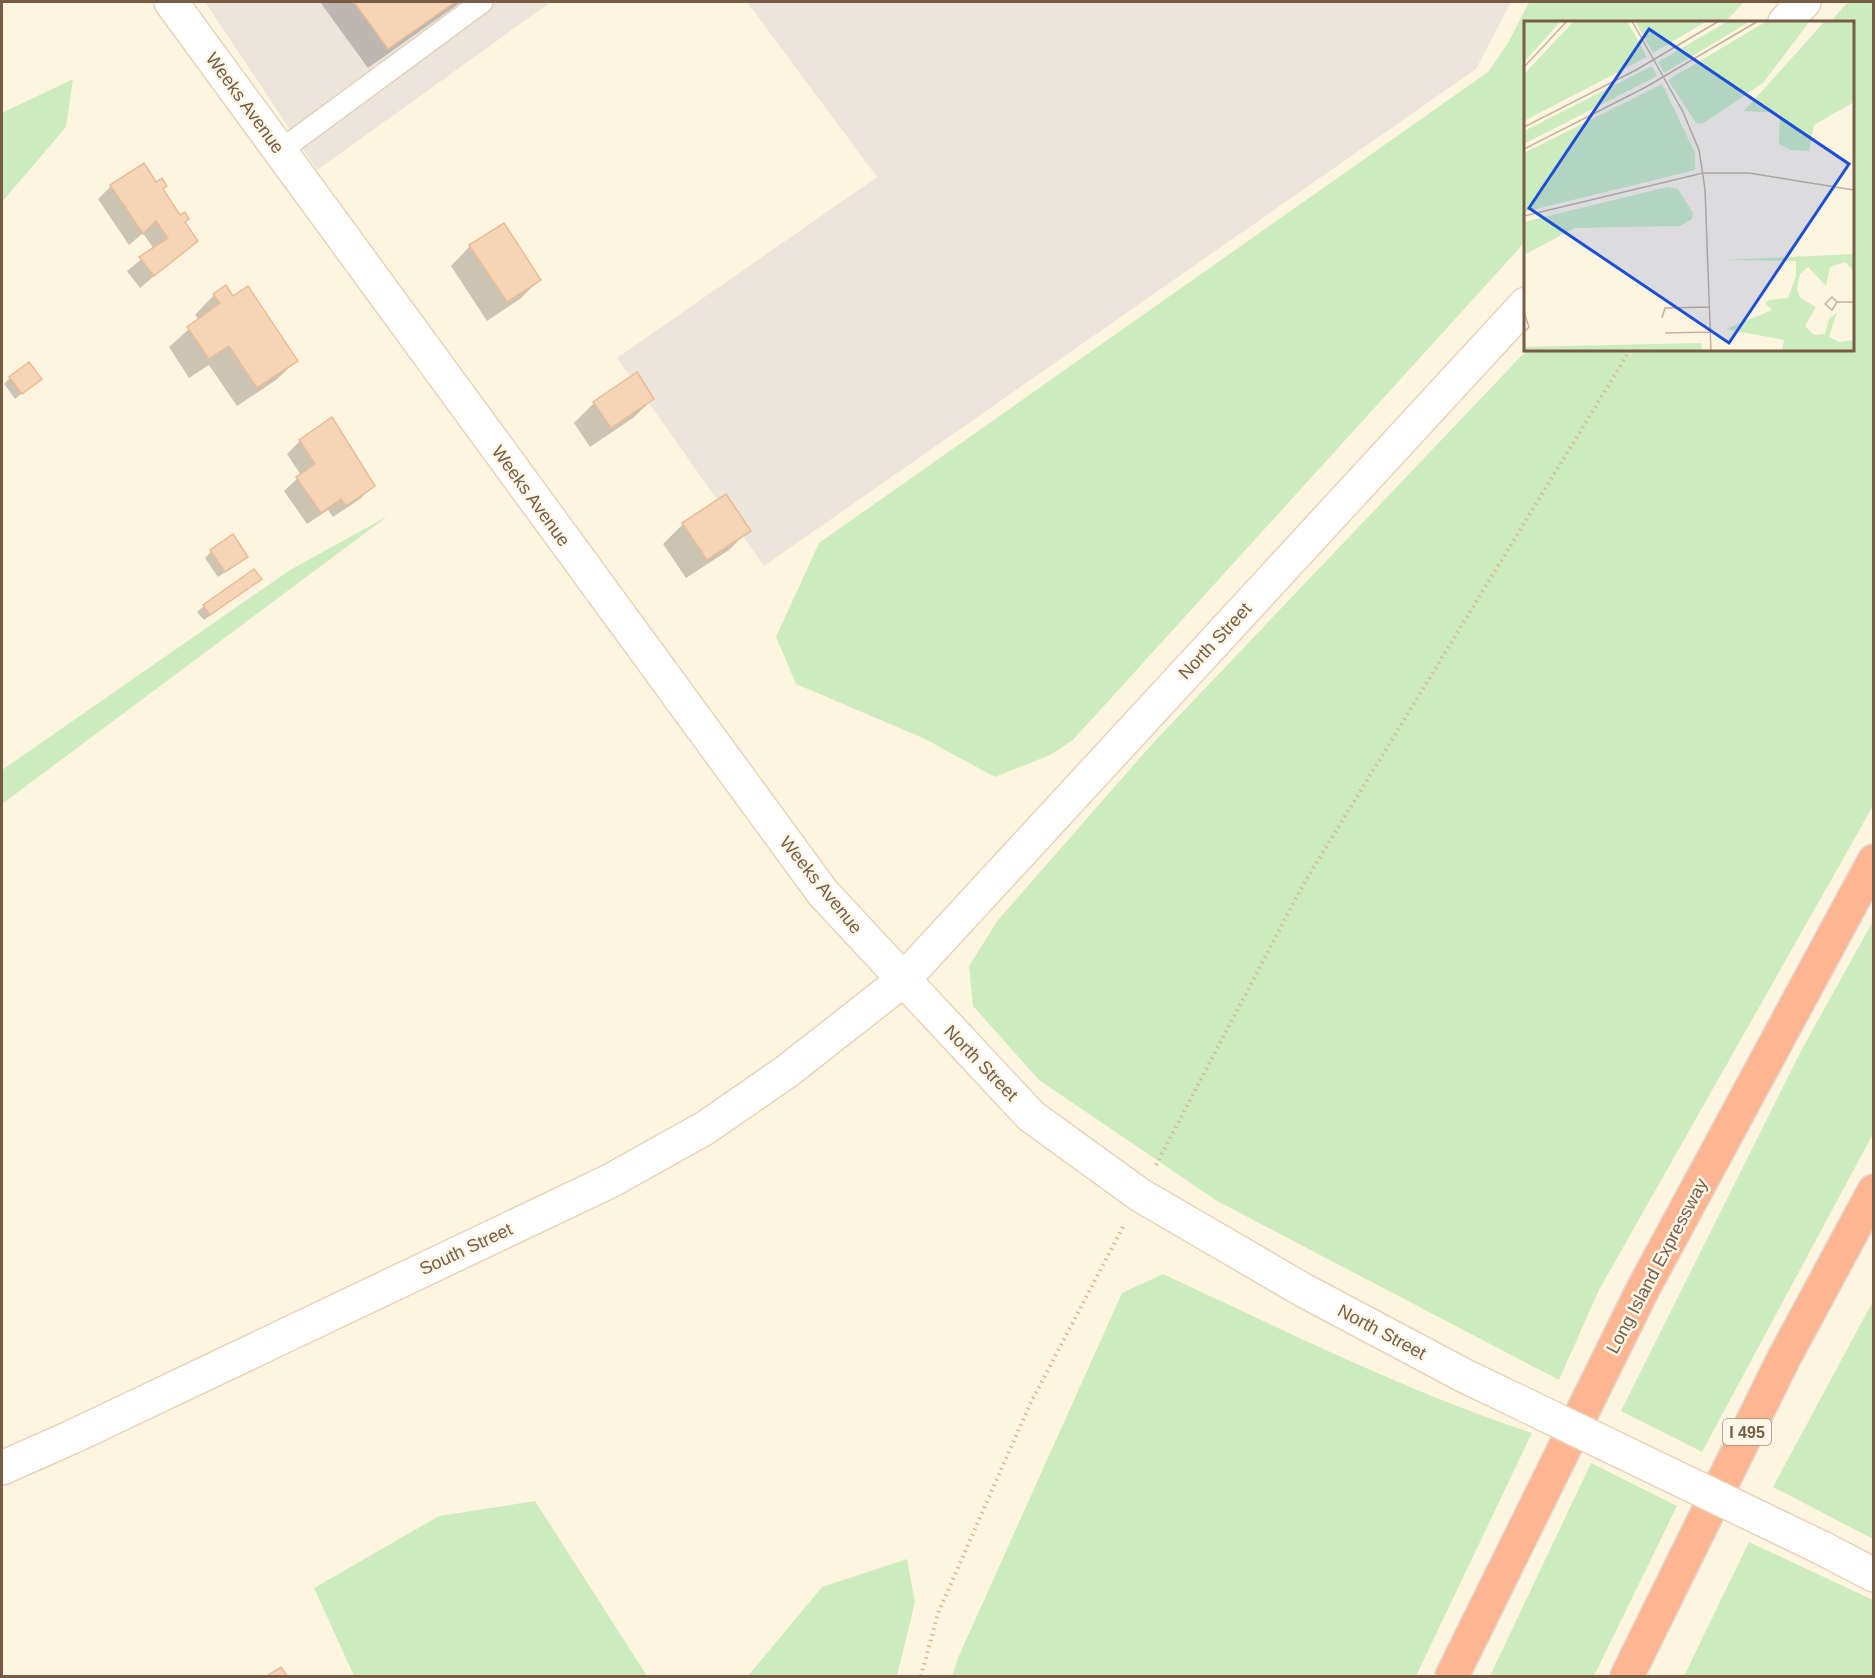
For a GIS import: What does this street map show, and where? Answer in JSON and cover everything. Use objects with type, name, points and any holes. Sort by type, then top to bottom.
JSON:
[{"type":"highway","name":"Long Island Expressway","points":[[1452,1677],[1644,1287],[1874,861]]},
{"type":"highway","name":"I 495","points":[[1627,1677],[1784,1358],[1874,1191]]},
{"type":"street","name":"Weeks Avenue","points":[[171,2],[823,892],[902,981]]},
{"type":"street","points":[[1786,21],[1804,2]]},
{"type":"street","name":"North Street","points":[[1524,306],[902,981],[1031,1116],[1140,1195],[1303,1290],[1462,1375],[1874,1575]]},
{"type":"street","name":"South Street","points":[[2,1468],[72,1437],[610,1181],[705,1128],[786,1072],[902,981]]},
{"type":"lane","points":[[280,151],[482,2]]},
{"type":"path","points":[[921,1677],[938,1613],[1030,1404],[1303,885],[1629,351]]},
{"type":"shaded area","points":[[205,2],[551,2],[317,170]]},
{"type":"shaded area","points":[[747,2],[1511,2],[1476,69],[764,566],[617,358],[877,177]]},
{"type":"green space","points":[[1529,2],[1744,2],[1726,21],[1524,21],[1524,243],[1073,740],[1050,755],[995,777],[923,738],[796,684],[776,637],[819,543],[1488,72],[1508,43]]},
{"type":"green space","points":[[1848,2],[1874,2],[1873,806],[1599,1290],[1559,1380],[1217,1201],[1039,1080],[973,1006],[969,966],[998,920],[1153,743],[1526,351],[1854,351],[1854,21],[1831,21]]},
{"type":"green space","points":[[73,79],[66,127],[2,202],[2,113]]},
{"type":"green space","points":[[388,516],[2,804],[2,770],[290,570]]},
{"type":"green space","points":[[1873,921],[1873,1134],[1702,1452],[1621,1411],[1802,1049]]},
{"type":"green space","points":[[1163,1274],[1391,1379],[1532,1433],[1416,1676],[952,1676],[958,1658],[1122,1293]]},
{"type":"green space","points":[[1873,1301],[1873,1539],[1773,1487]]},
{"type":"green space","points":[[1591,1463],[1677,1506],[1594,1676],[1490,1676]]},
{"type":"green space","points":[[535,1501],[647,1676],[354,1676],[314,1588],[439,1516]]},
{"type":"green space","points":[[1749,1542],[1873,1600],[1873,1676],[1684,1676]]},
{"type":"green space","points":[[907,1559],[915,1602],[897,1676],[748,1676],[822,1587]]},
{"type":"building","points":[[354,2],[455,2],[388,49]]},
{"type":"building","points":[[144,163],[156,182],[162,178],[167,186],[163,189],[180,215],[185,212],[189,219],[185,222],[198,241],[154,276],[139,257],[168,238],[156,221],[143,234],[110,185]]},
{"type":"building","points":[[504,223],[541,280],[507,302],[469,245]]},
{"type":"building","points":[[226,285],[233,296],[248,286],[298,361],[257,388],[229,346],[209,359],[187,327],[220,303],[213,294]]},
{"type":"building","points":[[29,362],[42,379],[22,394],[9,377]]},
{"type":"building","points":[[637,372],[654,399],[611,428],[593,402]]},
{"type":"building","points":[[332,417],[375,486],[346,506],[341,499],[321,513],[296,477],[315,464],[299,440]]},
{"type":"building","points":[[726,494],[751,531],[707,560],[682,523]]},
{"type":"building","points":[[233,534],[248,557],[225,572],[210,550]]},
{"type":"building","points":[[254,569],[262,579],[210,615],[203,605]]},
{"type":"building","points":[[281,1667],[287,1676],[267,1676]]}]
